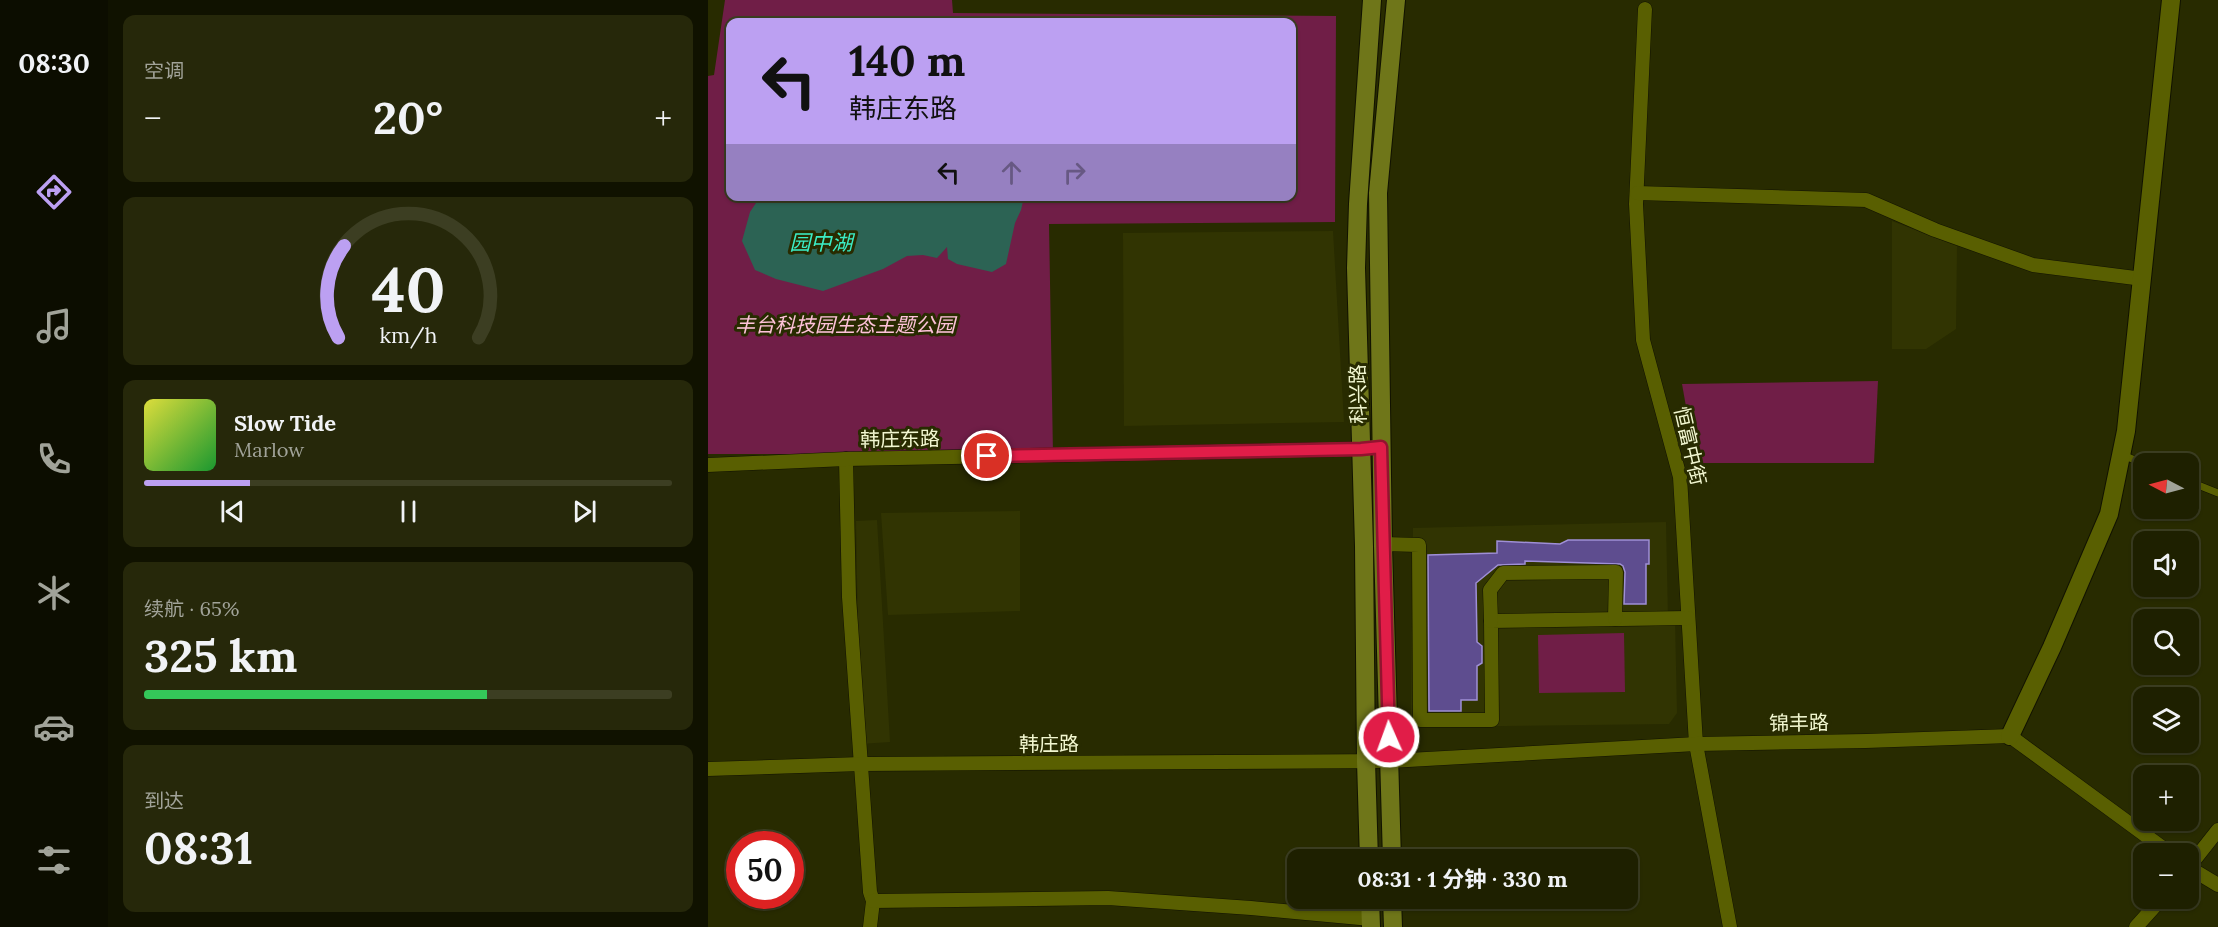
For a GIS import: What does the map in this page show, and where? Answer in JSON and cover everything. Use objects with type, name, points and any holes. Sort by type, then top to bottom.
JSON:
[{"type":"main road","name":"科兴路","points":[[1369,849],[1364,546],[1356,268],[1357,215],[1372,0]]},
{"type":"main road","name":"科兴路","points":[[1392,849],[1383,544],[1378,193],[1395,0]]},
{"type":"main road","points":[[1392,909],[1393,927]]},
{"type":"street","points":[[2155,843],[2010,736],[2052,647],[2109,514],[2126,430],[2171,0]]},
{"type":"street","name":"恒富中街","points":[[1645,9],[1636,193],[1643,340],[1680,477],[1696,744],[1730,927]]},
{"type":"street","points":[[1636,193],[1866,200],[1935,230],[2033,265],[2143,279]]},
{"type":"street","name":"韩庄东路","points":[[708,465],[846,459],[1381,447]]},
{"type":"street","points":[[846,459],[849,597],[870,892],[873,901],[870,927]]},
{"type":"street","points":[[1383,544],[1419,545],[1420,720],[1492,720],[1490,590],[1503,573],[1616,572],[1616,619]]},
{"type":"street","points":[[1491,621],[1688,618]]},
{"type":"street","name":"锦丰路","points":[[1390,761],[1696,744],[2010,736]]},
{"type":"street","name":"韩庄路","points":[[708,769],[861,764],[1390,761]]},
{"type":"street","points":[[2199,854],[2218,830]]},
{"type":"street","points":[[2199,873],[2218,885]]},
{"type":"street","points":[[873,901],[1108,898],[1251,908],[1371,923]]},
{"type":"street","points":[[2136,927],[2152,909]]},
{"type":"lane","points":[[2121,454],[2133,459]]},
{"type":"lane","points":[[2199,485],[2218,493]]},
{"type":"shaded area","points":[[1892,221],[1957,246],[1956,329],[1926,349],[1892,349]]},
{"type":"shaded area","points":[[1333,231],[1344,422],[1124,426],[1123,233]]},
{"type":"shaded area","points":[[1020,511],[1020,611],[888,615],[881,513]]},
{"type":"shaded area","points":[[877,520],[890,742],[860,744],[856,521]]},
{"type":"shaded area","points":[[1666,522],[1668,619],[1675,619],[1677,713],[1669,724],[1418,727],[1411,719],[1413,528]]},
{"type":"green space","name":"丰台科技园生态主题公园","points":[[725,0],[952,0],[953,13],[1336,16],[1335,222],[1049,224],[1053,454],[708,454],[708,76],[714,75]]},
{"type":"green space","points":[[1878,381],[1874,463],[1696,463],[1682,384]]},
{"type":"green space","points":[[1624,633],[1625,692],[1539,693],[1538,635]]},
{"type":"water","name":"园中湖","points":[[757,201],[1023,201],[1015,223],[1006,264],[992,272],[957,264],[948,259],[947,247],[937,258],[923,255],[907,256],[883,269],[823,291],[776,279],[755,270],[742,241],[750,212]]},
{"type":"building","points":[[1568,540],[1649,540],[1649,564],[1646,564],[1646,604],[1624,604],[1625,572],[1620,564],[1525,561],[1525,564],[1498,565],[1476,583],[1477,642],[1482,646],[1482,663],[1477,666],[1477,700],[1461,700],[1461,711],[1429,711],[1428,555],[1497,553],[1497,541],[1560,544]]},
{"type":"route","points":[[987,456],[1381,447],[1389,737]]}]
